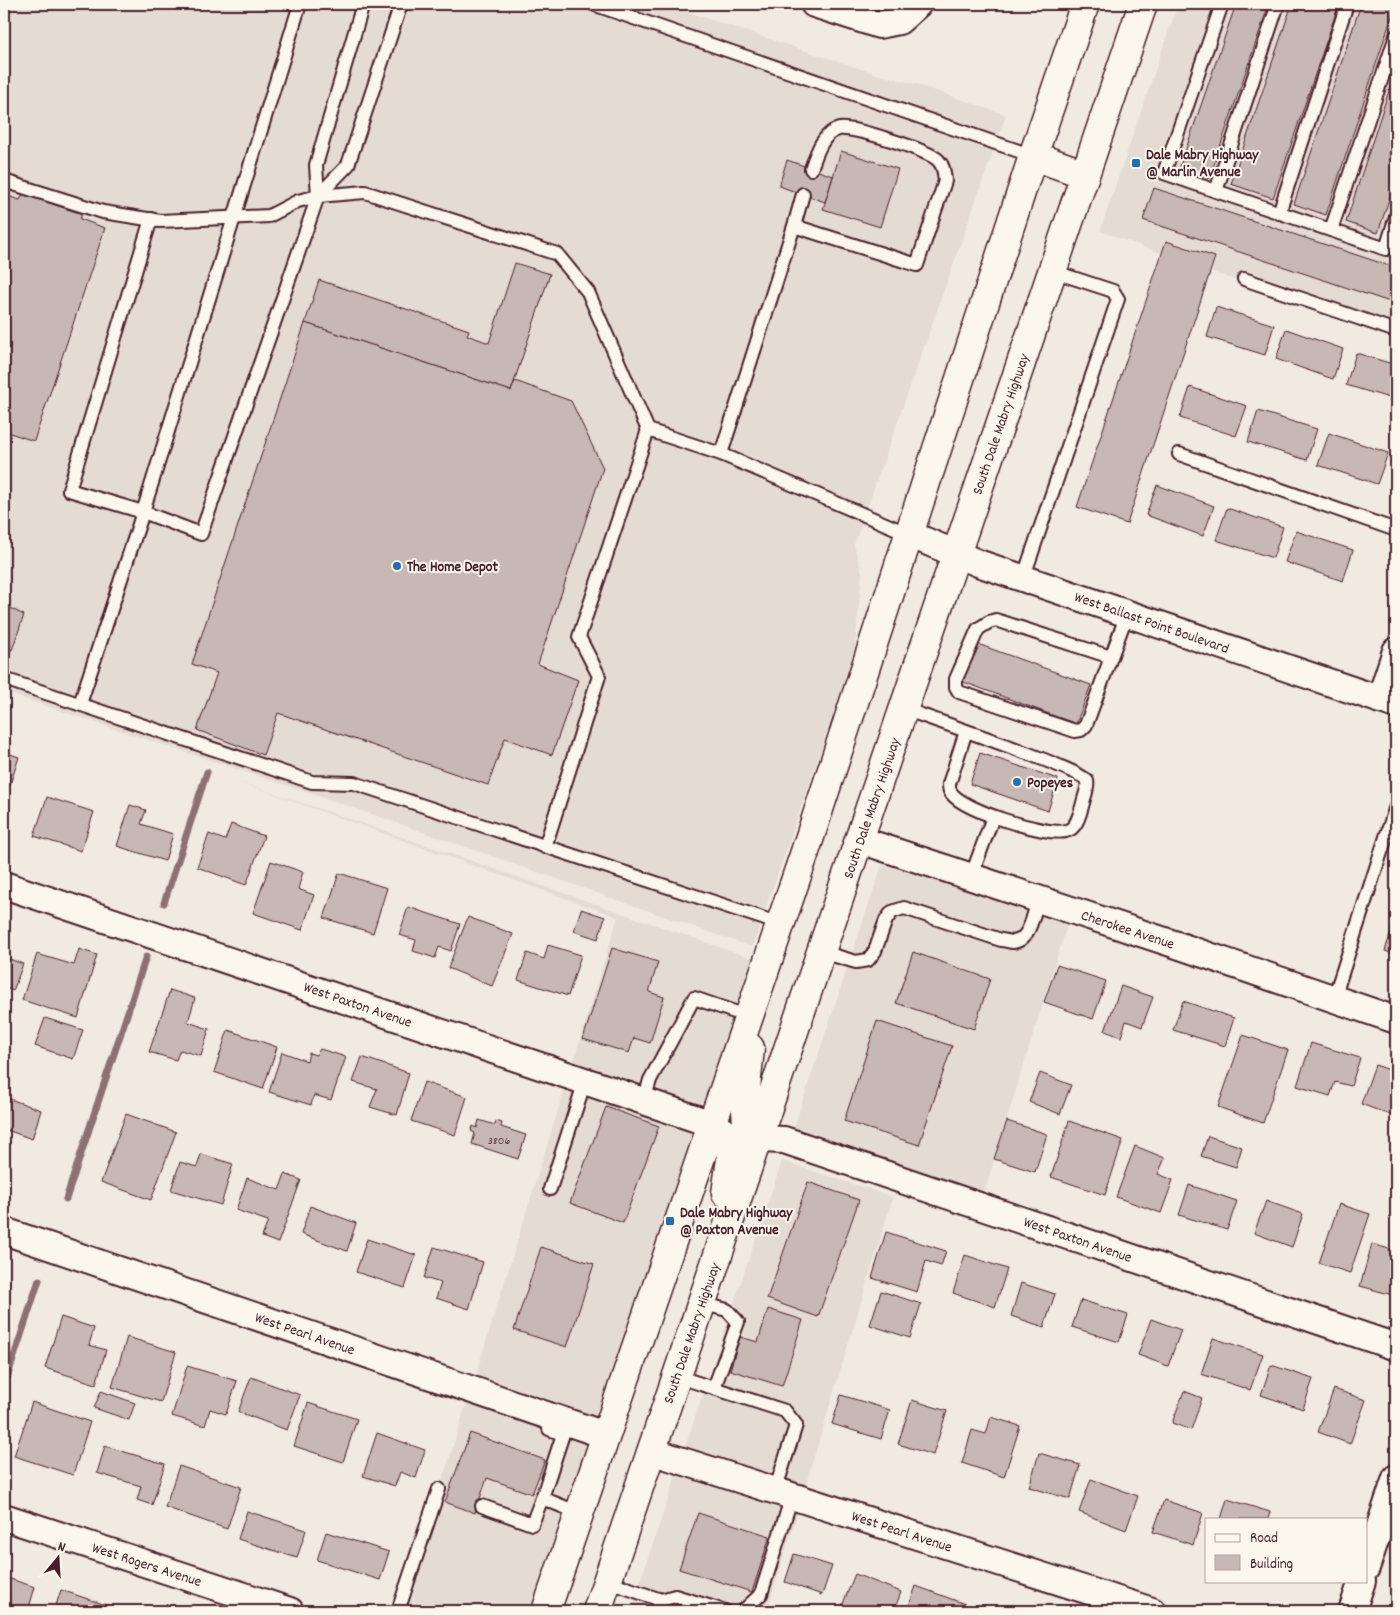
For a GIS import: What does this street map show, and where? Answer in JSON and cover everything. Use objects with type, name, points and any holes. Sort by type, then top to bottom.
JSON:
[{"type":"main road","points":[[546,1611],[780,924],[1033,156],[1085,4]]},
{"type":"main road","name":"South Dale Mabry Highway","points":[[597,1611],[1143,4]]},
{"type":"main road","points":[[1033,156],[1085,174]]},
{"type":"main road","points":[[752,1006],[745,1098],[747,1123],[758,1139]]},
{"type":"main road","points":[[712,1124],[728,1136],[731,1159],[714,1266]]},
{"type":"main road","points":[[556,1611],[562,1563]]},
{"type":"street","points":[[814,4],[879,25],[899,21],[918,4]]},
{"type":"street","name":"West Ballast Point Boulevard","points":[[910,534],[978,564],[1388,702]]},
{"type":"street","points":[[1388,702],[1396,651]]},
{"type":"street","name":"Cherokee Avenue","points":[[860,840],[1396,1020]]},
{"type":"street","name":"West Paxton Avenue","points":[[4,884],[712,1124]]},
{"type":"street","name":"West Paxton Avenue","points":[[758,1139],[784,1140],[1396,1347]]},
{"type":"street","name":"West Pearl Avenue","points":[[4,1231],[605,1436]]},
{"type":"street","name":"West Pearl Avenue","points":[[651,1451],[1152,1611]]},
{"type":"street","points":[[1368,1562],[1396,1478]]},
{"type":"street","name":"West Rogers Avenue","points":[[4,1517],[290,1611]]},
{"type":"street","points":[[1352,1611],[1362,1582]]},
{"type":"lane","points":[[80,704],[143,512],[300,4]]},
{"type":"lane","points":[[151,219],[69,490],[143,512],[201,534],[318,196],[316,165],[363,4]]},
{"type":"lane","points":[[318,196],[348,165],[401,4]]},
{"type":"lane","points":[[593,4],[1033,156]]},
{"type":"lane","points":[[1222,4],[1164,173],[1391,251],[1396,216]]},
{"type":"lane","points":[[1216,191],[1278,4]]},
{"type":"lane","points":[[1279,213],[1347,4]]},
{"type":"lane","points":[[1331,230],[1396,36]]},
{"type":"lane","points":[[794,226],[917,265],[945,181],[944,168],[937,159],[867,132],[852,130],[839,129],[830,134],[820,145],[811,169]]},
{"type":"lane","points":[[4,181],[103,212],[160,221],[269,216],[298,201],[318,196],[365,192],[556,254],[588,292],[648,430],[579,637],[599,676],[545,847]]},
{"type":"lane","points":[[721,454],[803,194]]},
{"type":"lane","points":[[1023,579],[1118,299],[1114,291],[1052,271]]},
{"type":"lane","points":[[1244,279],[1396,331]]},
{"type":"lane","points":[[648,430],[721,454],[910,534]]},
{"type":"lane","points":[[1179,454],[1396,530]]},
{"type":"lane","points":[[1111,657],[996,620],[988,622],[978,629],[956,679],[956,687],[959,692],[1075,731],[1081,730],[1086,725],[1127,614]]},
{"type":"lane","points":[[4,680],[312,782],[354,783],[780,924]]},
{"type":"lane","points":[[904,709],[966,731],[1057,764],[1084,778],[1087,782],[1080,816],[1073,828],[1066,832],[1043,830],[992,817],[968,806],[954,796],[949,791],[949,784],[966,731]]},
{"type":"lane","points":[[1334,998],[1396,806]]},
{"type":"lane","points":[[971,877],[992,817]]},
{"type":"lane","points":[[822,952],[856,962],[868,960],[875,951],[886,920],[892,912],[904,908],[1001,940],[1014,942],[1023,938],[1028,930],[1038,899]]},
{"type":"lane","points":[[644,1101],[650,1080],[694,998],[752,1006]]},
{"type":"lane","points":[[550,1189],[585,1081]]},
{"type":"lane","points":[[701,1303],[726,1310],[738,1322],[714,1388]]},
{"type":"lane","points":[[676,1376],[785,1412],[796,1425],[761,1594],[743,1611]]},
{"type":"lane","points":[[482,1506],[532,1524],[563,1434],[482,1406],[486,1395]]},
{"type":"lane","points":[[398,1611],[439,1490]]},
{"type":"lane","points":[[542,1498],[579,1513]]},
{"type":"lane","points":[[607,1581],[659,1606],[675,1596],[724,1611]]},
{"type":"shaded area","points":[[4,4],[663,4],[876,74],[919,85],[1006,115],[854,545],[862,573],[854,656],[752,947],[357,809],[4,692]]},
{"type":"shaded area","points":[[1178,4],[1396,4],[1396,339],[1100,231]]},
{"type":"shaded area","points":[[231,779],[748,957],[757,956],[706,1108],[573,1063],[618,917]]},
{"type":"shaded area","points":[[882,865],[1068,922],[982,1199],[791,1136]]},
{"type":"shaded area","points":[[565,1088],[697,1133],[599,1419],[475,1377]]},
{"type":"shaded area","points":[[782,1161],[893,1197],[805,1487],[685,1448]]},
{"type":"shaded area","points":[[467,1402],[590,1444],[532,1611],[402,1611]]},
{"type":"shaded area","points":[[677,1473],[798,1512],[767,1611],[630,1611]]},
{"type":"building","points":[[1236,4],[1269,4],[1209,179],[1179,169]]},
{"type":"building","points":[[1292,4],[1339,4],[1273,198],[1231,184]]},
{"type":"building","points":[[1361,4],[1396,4],[1326,215],[1294,204]]},
{"type":"building","points":[[1396,69],[1396,178],[1378,233],[1346,222]]},
{"type":"building","points":[[841,151],[898,169],[880,227],[823,209]]},
{"type":"building","points":[[787,160],[833,176],[825,202],[779,186]]},
{"type":"building","points":[[1154,188],[1396,268],[1396,304],[1143,220]]},
{"type":"building","points":[[23,194],[82,214],[80,219],[105,228],[34,441],[4,431],[4,195],[20,200]]},
{"type":"building","points":[[1166,241],[1215,257],[1127,524],[1077,507]]},
{"type":"building","points":[[515,263],[550,274],[511,391],[305,323],[319,280],[469,330],[467,335],[489,343]]},
{"type":"building","points":[[1216,307],[1274,325],[1265,355],[1207,337]]},
{"type":"building","name":"The Home Depot","points":[[305,323],[511,391],[515,381],[571,401],[603,468],[538,664],[578,680],[552,755],[505,738],[488,785],[278,713],[263,755],[197,730],[217,673],[192,664]]},
{"type":"building","points":[[1286,329],[1343,349],[1333,379],[1276,359]]},
{"type":"building","points":[[1356,353],[1396,365],[1396,400],[1346,385]]},
{"type":"building","points":[[1190,387],[1247,406],[1236,436],[1180,418]]},
{"type":"building","points":[[1258,411],[1317,429],[1307,460],[1248,442]]},
{"type":"building","points":[[1329,433],[1388,453],[1377,484],[1318,465]]},
{"type":"building","points":[[1157,485],[1214,506],[1203,536],[1146,515]]},
{"type":"building","points":[[1227,508],[1283,527],[1273,558],[1216,540]]},
{"type":"building","points":[[1296,531],[1353,550],[1343,581],[1285,562]]},
{"type":"building","points":[[4,605],[24,615],[12,650],[4,648]]},
{"type":"building","points":[[975,643],[1091,685],[1076,724],[961,681]]},
{"type":"building","points":[[4,752],[19,757],[6,797],[4,796]]},
{"type":"building","points":[[980,753],[1058,779],[1048,811],[970,784]]},
{"type":"building","points":[[47,797],[94,812],[81,851],[34,836]]},
{"type":"building","points":[[130,805],[146,810],[141,824],[173,834],[165,861],[117,846]]},
{"type":"building","points":[[231,824],[264,836],[246,885],[197,867],[209,834],[225,840]]},
{"type":"building","points":[[271,861],[303,872],[298,889],[314,895],[302,930],[253,913]]},
{"type":"building","points":[[339,873],[387,888],[373,933],[324,918]]},
{"type":"building","points":[[408,907],[460,924],[451,951],[439,947],[435,958],[413,951],[416,940],[399,935]]},
{"type":"building","points":[[581,909],[605,917],[598,939],[574,931]]},
{"type":"building","points":[[1396,916],[1396,955],[1385,951]]},
{"type":"building","points":[[468,917],[513,934],[492,986],[448,968]]},
{"type":"building","points":[[548,945],[581,955],[568,996],[518,980],[527,953],[544,959]]},
{"type":"building","points":[[612,948],[658,962],[649,992],[664,997],[650,1043],[634,1038],[629,1053],[583,1039]]},
{"type":"building","points":[[79,949],[97,955],[78,1018],[22,1000],[37,954],[74,965]]},
{"type":"building","points":[[913,952],[990,979],[974,1029],[896,1003]]},
{"type":"building","points":[[4,957],[23,964],[13,991],[6,988],[4,994]]},
{"type":"building","points":[[1057,965],[1106,981],[1093,1019],[1044,1002]]},
{"type":"building","points":[[1121,986],[1153,997],[1142,1027],[1126,1021],[1121,1037],[1105,1031]]},
{"type":"building","points":[[170,990],[195,998],[188,1022],[209,1029],[201,1056],[180,1050],[176,1060],[149,1052]]},
{"type":"building","points":[[1183,1001],[1234,1018],[1225,1046],[1173,1030]]},
{"type":"building","points":[[45,1018],[83,1030],[73,1059],[35,1046]]},
{"type":"building","points":[[877,1021],[952,1046],[919,1145],[844,1121]]},
{"type":"building","points":[[228,1030],[277,1047],[263,1089],[214,1072]]},
{"type":"building","points":[[1243,1035],[1288,1050],[1263,1123],[1218,1107]]},
{"type":"building","points":[[1311,1043],[1360,1058],[1351,1086],[1335,1082],[1330,1096],[1297,1086]]},
{"type":"building","points":[[320,1049],[346,1057],[331,1100],[314,1095],[311,1105],[269,1092],[282,1052],[307,1061],[309,1053],[316,1055]]},
{"type":"building","points":[[362,1057],[409,1073],[397,1115],[370,1107],[377,1089],[353,1082]]},
{"type":"building","points":[[1375,1065],[1396,1072],[1396,1117],[1361,1104]]},
{"type":"building","points":[[1040,1073],[1071,1085],[1060,1114],[1029,1102]]},
{"type":"building","points":[[424,1082],[467,1097],[455,1135],[411,1121]]},
{"type":"building","points":[[4,1097],[41,1110],[32,1139],[4,1129]]},
{"type":"building","points":[[606,1107],[659,1126],[623,1223],[570,1203]]},
{"type":"building","points":[[126,1114],[176,1132],[151,1200],[101,1182]]},
{"type":"building","points":[[479,1120],[495,1125],[496,1121],[502,1123],[501,1127],[526,1135],[518,1159],[472,1144],[475,1133],[471,1131],[473,1126],[477,1128]]},
{"type":"building","points":[[1007,1121],[1047,1134],[1035,1172],[994,1159]]},
{"type":"building","points":[[1069,1121],[1123,1140],[1105,1195],[1051,1177]]},
{"type":"building","points":[[1208,1136],[1242,1147],[1236,1167],[1201,1156]]},
{"type":"building","points":[[1135,1146],[1165,1158],[1158,1174],[1173,1180],[1161,1213],[1116,1197]]},
{"type":"building","points":[[201,1154],[233,1164],[221,1205],[171,1190],[180,1162],[197,1167]]},
{"type":"building","points":[[285,1174],[301,1180],[278,1243],[262,1237],[268,1221],[236,1210],[247,1178],[279,1190]]},
{"type":"building","points":[[808,1182],[859,1200],[818,1317],[767,1299]]},
{"type":"building","points":[[1189,1185],[1237,1201],[1227,1230],[1179,1215]]},
{"type":"building","points":[[1266,1201],[1303,1214],[1292,1247],[1254,1233]]},
{"type":"building","points":[[1339,1204],[1370,1214],[1350,1273],[1319,1263]]},
{"type":"building","points":[[310,1206],[356,1223],[347,1251],[301,1234]]},
{"type":"building","points":[[886,1232],[946,1251],[941,1266],[926,1261],[917,1292],[872,1278]]},
{"type":"building","points":[[367,1239],[416,1255],[405,1288],[356,1272]]},
{"type":"building","points":[[1372,1244],[1396,1251],[1396,1296],[1360,1286]]},
{"type":"building","points":[[434,1247],[483,1262],[469,1309],[436,1298],[441,1283],[424,1278]]},
{"type":"building","points":[[541,1247],[594,1264],[567,1347],[514,1330]]},
{"type":"building","points":[[965,1255],[1007,1269],[995,1307],[953,1293]]},
{"type":"building","points":[[1021,1283],[1055,1294],[1044,1327],[1011,1316]]},
{"type":"building","points":[[881,1291],[921,1304],[910,1338],[870,1325]]},
{"type":"building","points":[[1081,1300],[1128,1315],[1119,1342],[1072,1327]]},
{"type":"building","points":[[768,1309],[803,1320],[782,1386],[730,1370],[740,1337],[758,1342]]},
{"type":"building","points":[[61,1317],[94,1328],[89,1345],[106,1350],[96,1384],[45,1368]]},
{"type":"building","points":[[1151,1319],[1181,1330],[1168,1366],[1138,1355]]},
{"type":"building","points":[[127,1337],[176,1352],[161,1402],[112,1387]]},
{"type":"building","points":[[1213,1338],[1263,1354],[1250,1390],[1201,1374]]},
{"type":"building","points":[[1271,1365],[1313,1379],[1303,1409],[1261,1395]]},
{"type":"building","points":[[187,1366],[237,1381],[226,1414],[210,1409],[205,1426],[172,1416]]},
{"type":"building","points":[[251,1377],[300,1395],[287,1430],[238,1412]]},
{"type":"building","points":[[1334,1389],[1366,1400],[1350,1444],[1318,1432]]},
{"type":"building","points":[[101,1391],[135,1403],[129,1420],[94,1408]]},
{"type":"building","points":[[1184,1391],[1202,1398],[1191,1430],[1172,1423]]},
{"type":"building","points":[[841,1395],[890,1410],[881,1439],[832,1424]]},
{"type":"building","points":[[912,1400],[947,1411],[933,1455],[898,1444]]},
{"type":"building","points":[[32,1402],[90,1422],[73,1475],[14,1456]]},
{"type":"building","points":[[308,1403],[357,1419],[343,1462],[294,1446]]},
{"type":"building","points":[[991,1417],[1020,1426],[1004,1477],[962,1463],[972,1430],[986,1434]]},
{"type":"building","points":[[377,1433],[425,1450],[416,1478],[400,1472],[395,1486],[363,1476]]},
{"type":"building","points":[[470,1433],[545,1460],[532,1494],[487,1478],[475,1513],[445,1502]]},
{"type":"building","points":[[105,1446],[165,1464],[152,1505],[137,1500],[141,1486],[97,1473]]},
{"type":"building","points":[[1039,1453],[1080,1465],[1070,1499],[1029,1487]]},
{"type":"building","points":[[179,1466],[241,1487],[227,1529],[165,1507]]},
{"type":"building","points":[[1091,1479],[1138,1496],[1126,1530],[1079,1512]]},
{"type":"building","points":[[1227,1499],[1270,1512],[1268,1518],[1221,1518]]},
{"type":"building","points":[[1164,1500],[1203,1513],[1193,1545],[1153,1532]]},
{"type":"building","points":[[247,1511],[306,1530],[297,1558],[238,1539]]},
{"type":"building","points":[[698,1513],[770,1536],[752,1592],[679,1569]]},
{"type":"building","points":[[326,1532],[389,1552],[380,1580],[317,1560]]},
{"type":"building","points":[[794,1554],[832,1566],[822,1595],[785,1582]]},
{"type":"building","points":[[855,1574],[901,1592],[894,1611],[840,1611]]},
{"type":"building","points":[[4,1577],[35,1587],[28,1611],[13,1611],[4,1608]]},
{"type":"building","points":[[916,1586],[965,1604],[962,1611],[907,1611]]},
{"type":"building","points":[[61,1590],[109,1606],[108,1611],[54,1611]]},
{"type":"waterway","points":[[164,903],[207,772]]},
{"type":"waterway","points":[[66,1199],[146,957]]},
{"type":"waterway","points":[[4,1387],[39,1280]]},
{"type":"place","name":"Dale Mabry Highway @ Marlin Avenue","points":[[1136,163]]},
{"type":"place","name":"The Home Depot","points":[[397,566]]},
{"type":"place","name":"Popeyes","points":[[1017,782]]},
{"type":"place","name":"Dale Mabry Highway @ Paxton Avenue","points":[[670,1221]]}]
